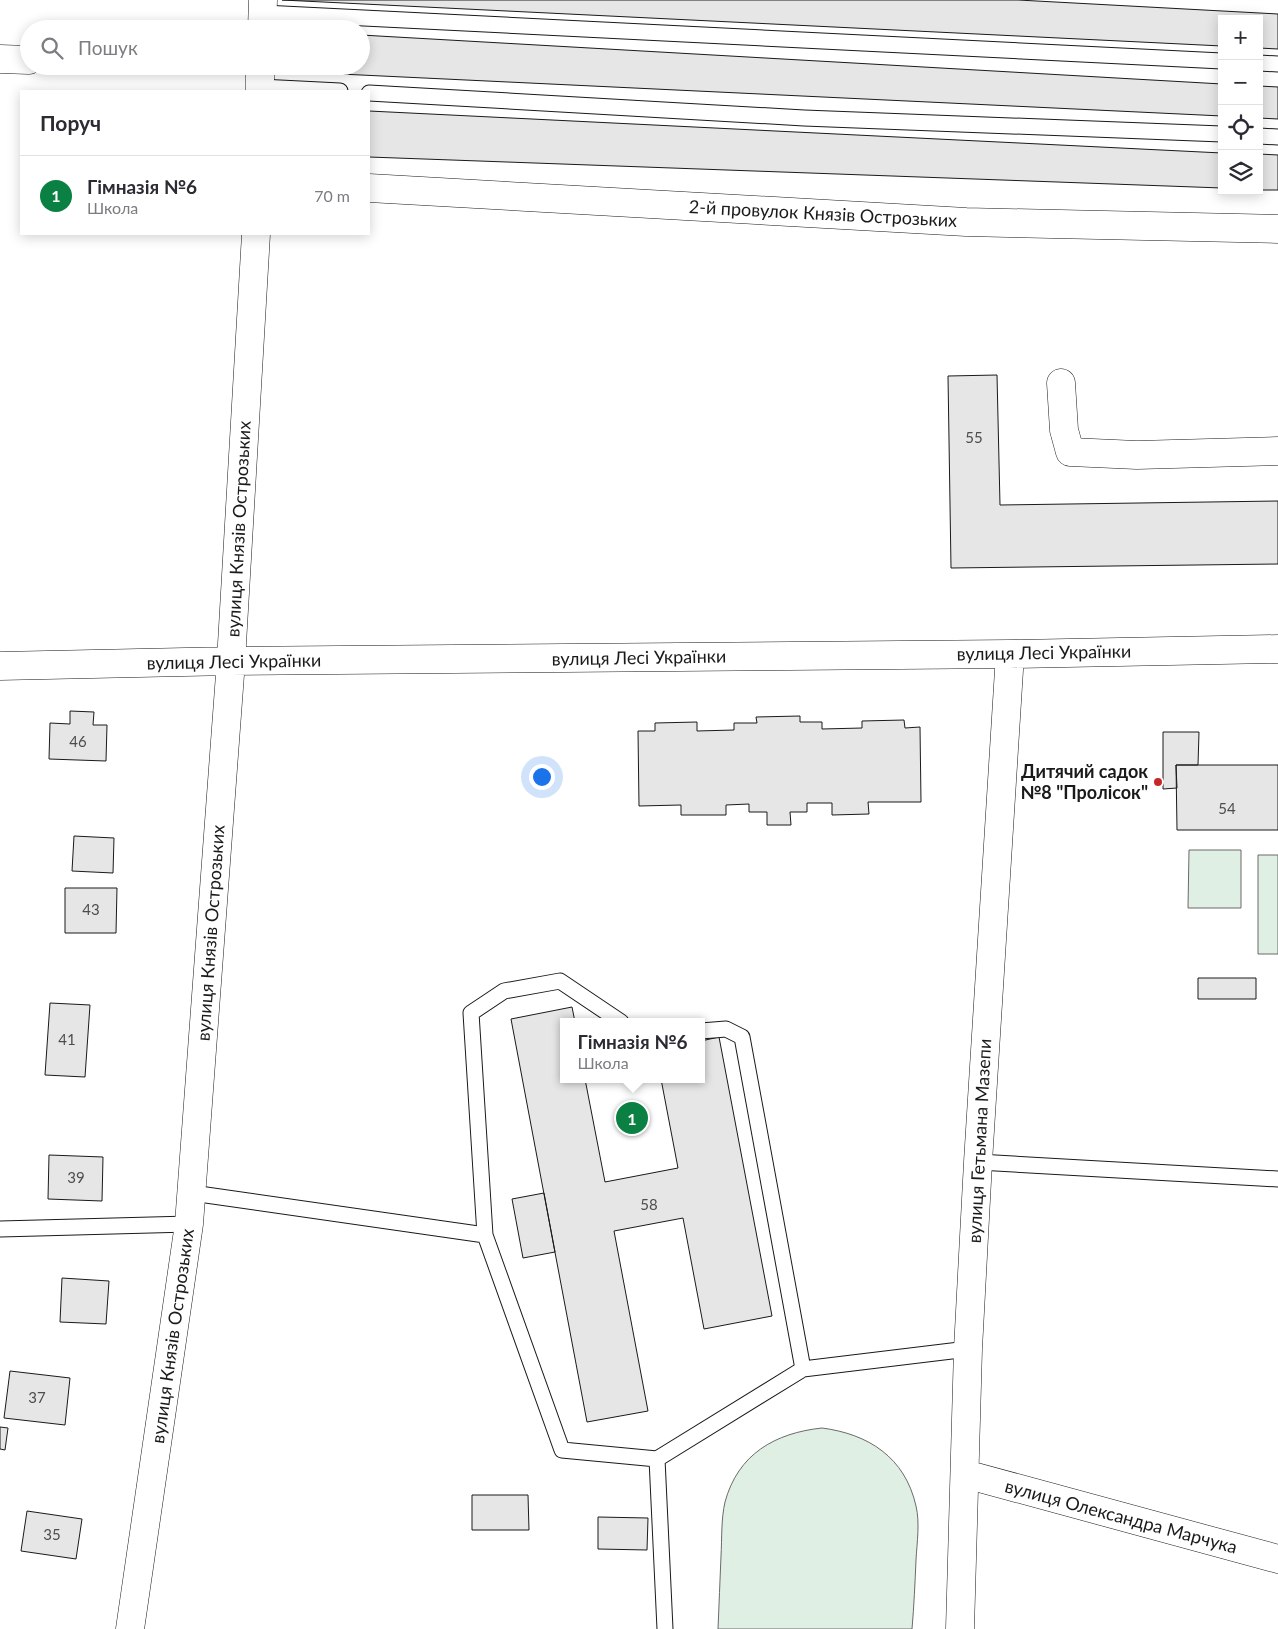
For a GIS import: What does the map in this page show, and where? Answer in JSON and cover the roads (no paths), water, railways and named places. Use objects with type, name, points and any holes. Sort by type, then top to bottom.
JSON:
[{"type":"street","points":[[0,59],[20,60]]},
{"type":"street","name":"2-й провулок Князів Острозьких","points":[[370,188],[966,222],[1278,229]]},
{"type":"street","name":"вулиця Князів Острозьких","points":[[130,1629],[192,1193],[231,662],[256,235]]},
{"type":"street","points":[[1061,383],[1064,430],[1070,452],[1137,455],[1278,451]]},
{"type":"street","name":"вулиця Лесі Українки","points":[[0,666],[1278,649]]},
{"type":"street","name":"вулиця Гетьмана Мазепи","points":[[960,1629],[968,1349],[1010,654]]},
{"type":"street","name":"вулиця Олександра Марчука","points":[[965,1474],[1278,1559]]},
{"type":"lane","points":[[262,14],[1218,61]]},
{"type":"lane","points":[[1263,63],[1278,64]]},
{"type":"lane","points":[[260,81],[332,90]]},
{"type":"lane","points":[[370,93],[804,118],[1218,134]]},
{"type":"lane","points":[[1263,136],[1278,136]]},
{"type":"lane","points":[[615,1018],[560,981],[504,991],[471,1013],[485,1235],[562,1450],[658,1459],[803,1369],[968,1349]]},
{"type":"lane","points":[[705,1031],[726,1029],[742,1037],[803,1369]]},
{"type":"lane","points":[[978,1162],[1278,1179]]},
{"type":"lane","points":[[192,1193],[485,1235]]},
{"type":"lane","points":[[0,1229],[189,1224]]},
{"type":"lane","points":[[658,1459],[665,1629]]},
{"type":"place","name":"Дитячий садок №8 \"Пролісок\"","points":[[1158,782]]},
{"type":"place","name":"Гімназія №6","points":[[632,1118]]}]
